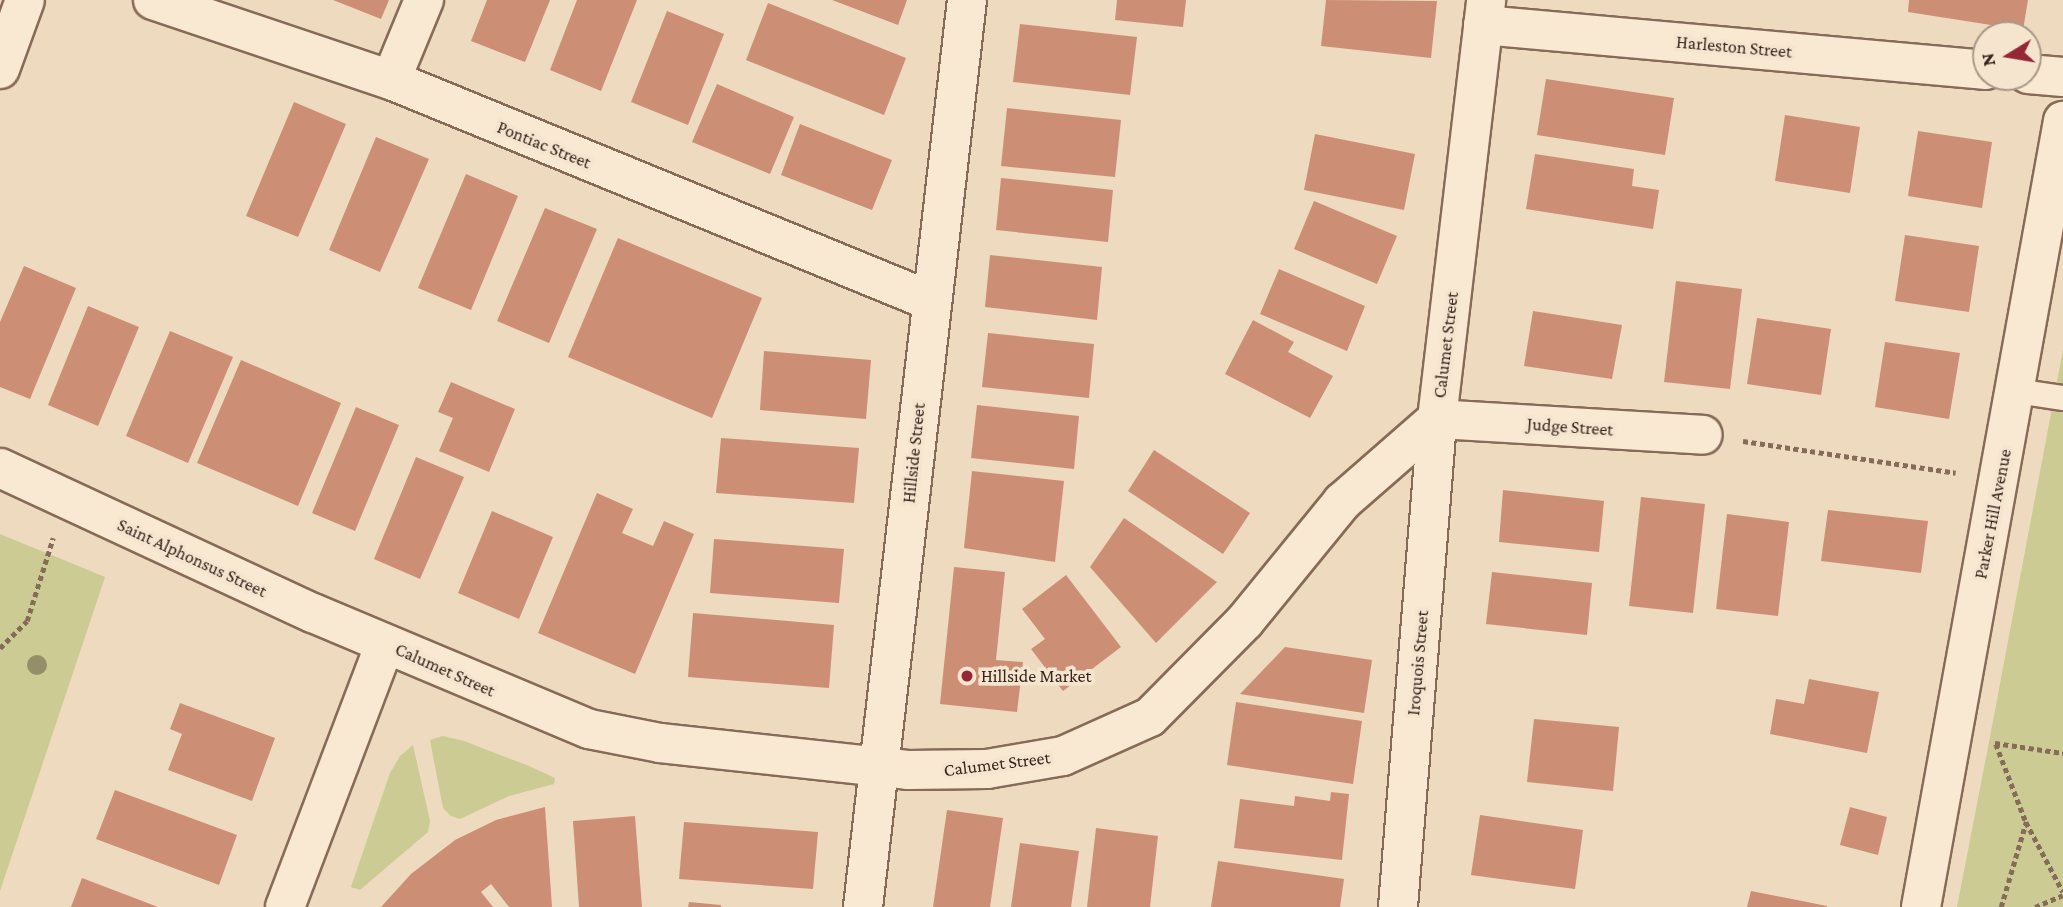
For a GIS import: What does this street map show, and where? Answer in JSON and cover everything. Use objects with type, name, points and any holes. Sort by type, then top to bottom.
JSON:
[{"type":"street","points":[[0,69],[24,0]]},
{"type":"street","name":"Pontiac Street","points":[[153,0],[391,80],[931,301]]},
{"type":"street","points":[[391,80],[424,0]]},
{"type":"street","name":"Hillside Street","points":[[863,907],[967,0]]},
{"type":"street","name":"Harleston Street","points":[[1485,13],[1972,68]]},
{"type":"street","name":"Calumet Street","points":[[285,907],[386,644],[589,729],[644,741],[879,767],[960,771],[1037,762],[1092,744],[1150,717],[1245,621],[1342,502],[1437,419],[1485,13]]},
{"type":"street","points":[[2042,75],[2063,77]]},
{"type":"street","name":"Parker Hill Avenue","points":[[1921,907],[2063,121]]},
{"type":"street","name":"Judge Street","points":[[1437,419],[1703,435]]},
{"type":"street","name":"Iroquois Street","points":[[1398,907],[1437,419]]},
{"type":"street","name":"Saint Alphonsus Street","points":[[0,468],[179,552],[386,644]]},
{"type":"lane","points":[[2016,391],[2063,398]]},
{"type":"path","points":[[1703,435],[1960,474]]},
{"type":"path","points":[[0,648],[27,621],[50,545]]},
{"type":"path","points":[[2035,907],[2063,893],[2026,822],[1995,743],[2063,753]]},
{"type":"path","points":[[2001,907],[2026,822]]},
{"type":"green space","points":[[2063,350],[2063,907],[1957,907],[1989,742]]},
{"type":"green space","points":[[0,534],[105,577],[0,891]]},
{"type":"green space","points":[[443,736],[464,741],[529,766],[555,778],[554,784],[509,796],[460,819],[451,816],[443,808],[430,740]]},
{"type":"green space","points":[[413,745],[430,821],[428,832],[360,890],[351,887],[390,773],[400,756]]},
{"type":"building","points":[[333,0],[389,0],[381,19]]},
{"type":"building","points":[[487,0],[550,0],[525,62],[471,41]]},
{"type":"building","points":[[577,0],[637,0],[601,91],[550,70]]},
{"type":"building","points":[[832,0],[907,0],[898,25]]},
{"type":"building","points":[[1117,0],[1186,0],[1183,27],[1115,20]]},
{"type":"building","points":[[1326,0],[1437,1],[1431,58],[1321,46]]},
{"type":"building","points":[[1909,0],[2028,0],[2024,21],[1972,22],[1908,12]]},
{"type":"building","points":[[768,3],[906,58],[884,115],[746,60]]},
{"type":"building","points":[[667,11],[724,34],[688,125],[631,102]]},
{"type":"building","points":[[1020,24],[1137,37],[1130,95],[1013,82]]},
{"type":"building","points":[[1546,79],[1674,98],[1665,155],[1537,135]]},
{"type":"building","points":[[717,84],[794,117],[770,174],[692,142]]},
{"type":"building","points":[[294,102],[346,124],[298,237],[246,216]]},
{"type":"building","points":[[1007,108],[1121,120],[1115,177],[1001,166]]},
{"type":"building","points":[[1785,115],[1860,127],[1850,193],[1775,181]]},
{"type":"building","points":[[800,124],[892,160],[872,210],[781,175]]},
{"type":"building","points":[[1918,131],[1992,142],[1982,208],[1908,196]]},
{"type":"building","points":[[1315,134],[1415,154],[1404,210],[1304,190]]},
{"type":"building","points":[[376,137],[429,159],[380,272],[329,250]]},
{"type":"building","points":[[1535,154],[1634,169],[1632,186],[1659,190],[1653,229],[1526,209]]},
{"type":"building","points":[[466,174],[518,196],[471,310],[418,288]]},
{"type":"building","points":[[1001,178],[1113,190],[1108,242],[996,230]]},
{"type":"building","points":[[1314,201],[1397,236],[1377,284],[1294,249]]},
{"type":"building","points":[[545,208],[597,229],[549,343],[497,321]]},
{"type":"building","points":[[1905,235],[1979,246],[1969,312],[1895,301]]},
{"type":"building","points":[[618,238],[762,298],[712,418],[568,357]]},
{"type":"building","points":[[990,255],[1102,267],[1097,320],[985,307]]},
{"type":"building","points":[[24,266],[76,288],[30,399],[0,387],[0,322]]},
{"type":"building","points":[[1279,269],[1365,306],[1347,351],[1260,314]]},
{"type":"building","points":[[1676,281],[1742,289],[1730,389],[1664,382]]},
{"type":"building","points":[[88,306],[139,327],[98,426],[48,405]]},
{"type":"building","points":[[1533,311],[1622,325],[1612,379],[1524,366]]},
{"type":"building","points":[[1757,318],[1831,329],[1821,395],[1747,384]]},
{"type":"building","points":[[1253,320],[1294,342],[1288,352],[1333,376],[1310,418],[1225,374]]},
{"type":"building","points":[[170,331],[233,357],[188,463],[126,436]]},
{"type":"building","points":[[988,333],[1094,344],[1089,398],[982,387]]},
{"type":"building","points":[[1885,342],[1960,353],[1949,419],[1875,407]]},
{"type":"building","points":[[764,351],[871,360],[866,419],[760,410]]},
{"type":"building","points":[[241,360],[341,403],[298,506],[197,463]]},
{"type":"building","points":[[451,382],[515,409],[489,472],[439,451],[453,418],[438,412]]},
{"type":"building","points":[[977,405],[1079,416],[1074,469],[971,458]]},
{"type":"building","points":[[356,407],[399,425],[355,531],[312,513]]},
{"type":"building","points":[[721,438],[859,448],[854,503],[716,493]]},
{"type":"building","points":[[1154,450],[1250,513],[1223,554],[1128,491]]},
{"type":"building","points":[[416,457],[464,477],[420,579],[374,559]]},
{"type":"building","points":[[972,471],[1064,481],[1055,562],[964,548]]},
{"type":"building","points":[[1503,490],[1604,501],[1599,552],[1499,542]]},
{"type":"building","points":[[597,493],[633,509],[622,533],[653,546],[664,521],[694,534],[635,674],[538,633]]},
{"type":"building","points":[[1641,497],[1705,504],[1693,613],[1629,606]]},
{"type":"building","points":[[1828,510],[1928,521],[1921,573],[1821,561]]},
{"type":"building","points":[[492,511],[553,537],[519,619],[458,593]]},
{"type":"building","points":[[1727,514],[1789,522],[1778,616],[1716,609]]},
{"type":"building","points":[[1124,518],[1217,582],[1156,643],[1090,567]]},
{"type":"building","points":[[714,539],[844,549],[839,603],[710,593]]},
{"type":"building","points":[[954,567],[1005,572],[996,660],[1023,662],[1017,712],[940,704]]},
{"type":"building","points":[[1492,572],[1592,583],[1587,635],[1486,624]]},
{"type":"building","points":[[1066,575],[1121,647],[1063,691],[1031,649],[1045,639],[1022,609]]},
{"type":"building","points":[[693,613],[834,625],[829,688],[688,677]]},
{"type":"building","points":[[1285,647],[1372,660],[1364,713],[1240,694]]},
{"type":"building","points":[[1809,679],[1879,692],[1867,753],[1770,734],[1776,699],[1804,704]]},
{"type":"building","points":[[1236,702],[1362,721],[1353,784],[1227,765]]},
{"type":"building","points":[[180,703],[275,738],[252,801],[168,770],[182,734],[170,729]]},
{"type":"building","points":[[1534,719],[1619,727],[1613,791],[1527,782]]},
{"type":"building","points":[[115,790],[237,835],[219,885],[96,839]]},
{"type":"building","points":[[1331,792],[1349,794],[1342,860],[1234,848],[1240,799],[1294,806],[1295,796],[1330,801]]},
{"type":"building","points":[[545,807],[552,907],[509,907],[491,884],[481,892],[493,907],[381,907],[411,874],[455,840],[496,820]]},
{"type":"building","points":[[1850,807],[1887,817],[1878,855],[1840,845]]},
{"type":"building","points":[[947,810],[1003,818],[990,907],[933,907]]},
{"type":"building","points":[[1480,815],[1583,830],[1575,889],[1471,875]]},
{"type":"building","points":[[635,816],[642,907],[579,907],[573,821]]},
{"type":"building","points":[[684,822],[818,832],[813,889],[679,879]]},
{"type":"building","points":[[1096,828],[1158,836],[1150,907],[1087,907]]},
{"type":"building","points":[[1020,843],[1079,851],[1071,907],[1011,907]]},
{"type":"building","points":[[1218,861],[1344,879],[1340,907],[1211,907]]},
{"type":"building","points":[[82,878],[158,907],[71,907]]},
{"type":"building","points":[[1751,891],[1827,906],[1827,907],[1747,907]]},
{"type":"building","points":[[689,902],[721,905],[721,907],[688,907]]},
{"type":"place","name":"Hillside Market","points":[[967,676]]}]
